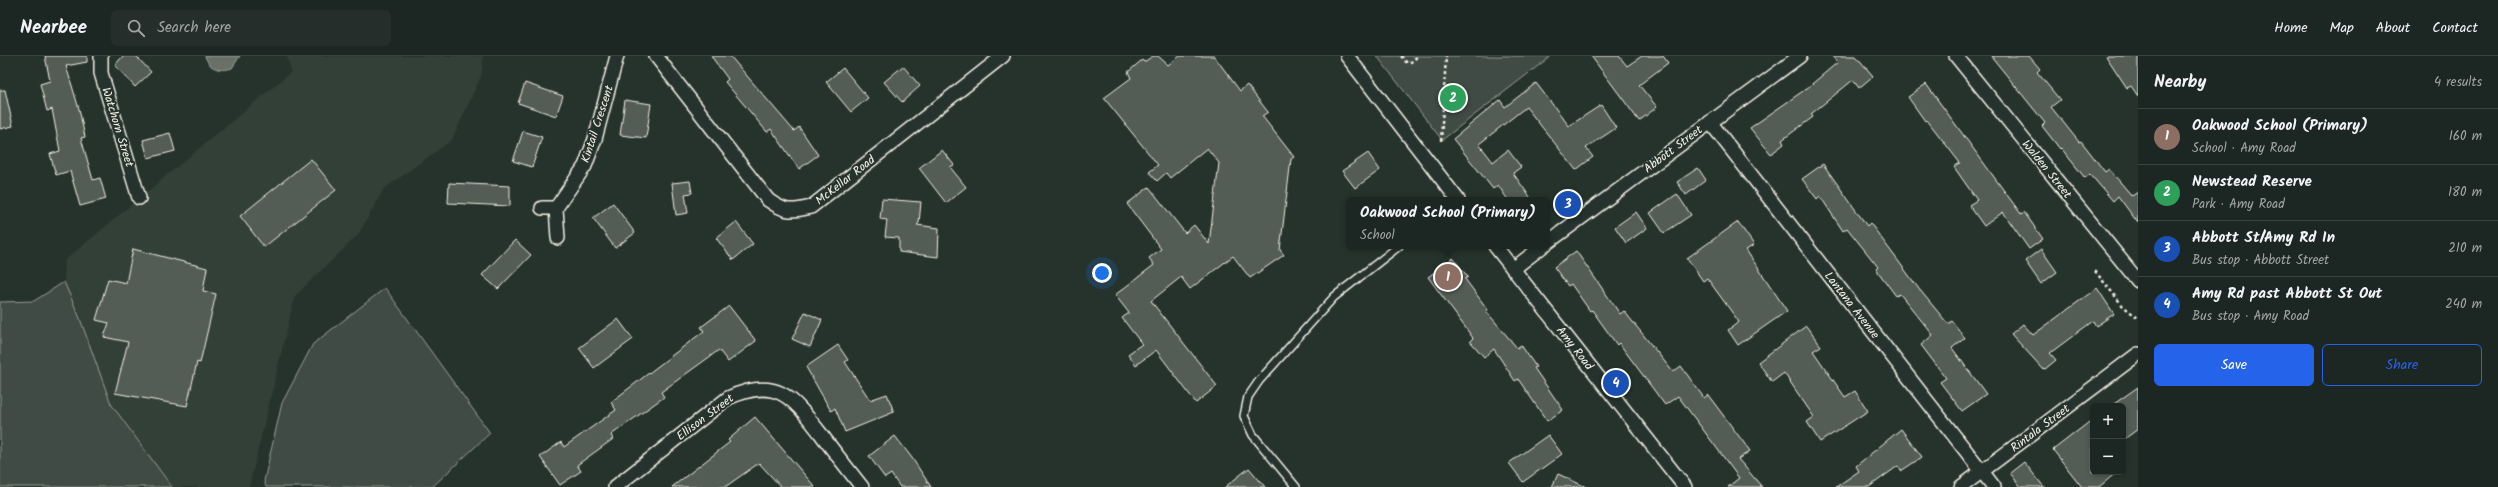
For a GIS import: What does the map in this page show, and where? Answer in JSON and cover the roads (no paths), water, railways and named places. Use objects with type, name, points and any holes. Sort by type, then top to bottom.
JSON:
[{"type":"street","name":"Watchorn Street","points":[[101,56],[101,73],[139,198]]},
{"type":"street","name":"Kintail Crescent","points":[[556,208],[585,166],[595,139],[617,56]]},
{"type":"street","name":"McKellar Road","points":[[656,56],[768,200],[782,209],[794,211],[811,207],[996,58]]},
{"type":"street","points":[[1347,56],[1455,197]]},
{"type":"street","name":"Abbott Street","points":[[1550,241],[1800,56]]},
{"type":"street","name":"Walden Street","points":[[1956,56],[2138,282]]},
{"type":"street","name":"Lantana Avenue","points":[[1710,122],[1994,487]]},
{"type":"street","points":[[542,208],[556,208],[558,238]]},
{"type":"street","name":"Amy Road","points":[[1497,249],[1685,487]]},
{"type":"street","points":[[1513,269],[1539,249]]},
{"type":"street","name":"Rintala Street","points":[[1961,487],[2138,354]]},
{"type":"street","name":"Ellison Street","points":[[615,487],[728,398],[746,390],[763,388],[778,392],[795,401],[862,487]]},
{"type":"lane","points":[[1296,487],[1253,435],[1244,416],[1248,397],[1260,380],[1334,297],[1395,249]]},
{"type":"place","name":"Newstead Reserve","points":[[1453,98]]},
{"type":"place","name":"Abbott St/Amy Rd In","points":[[1568,204]]},
{"type":"place","name":"Oakwood School (Primary)","points":[[1448,277]]},
{"type":"place","name":"Amy Rd past Abbott St Out","points":[[1616,383]]}]
